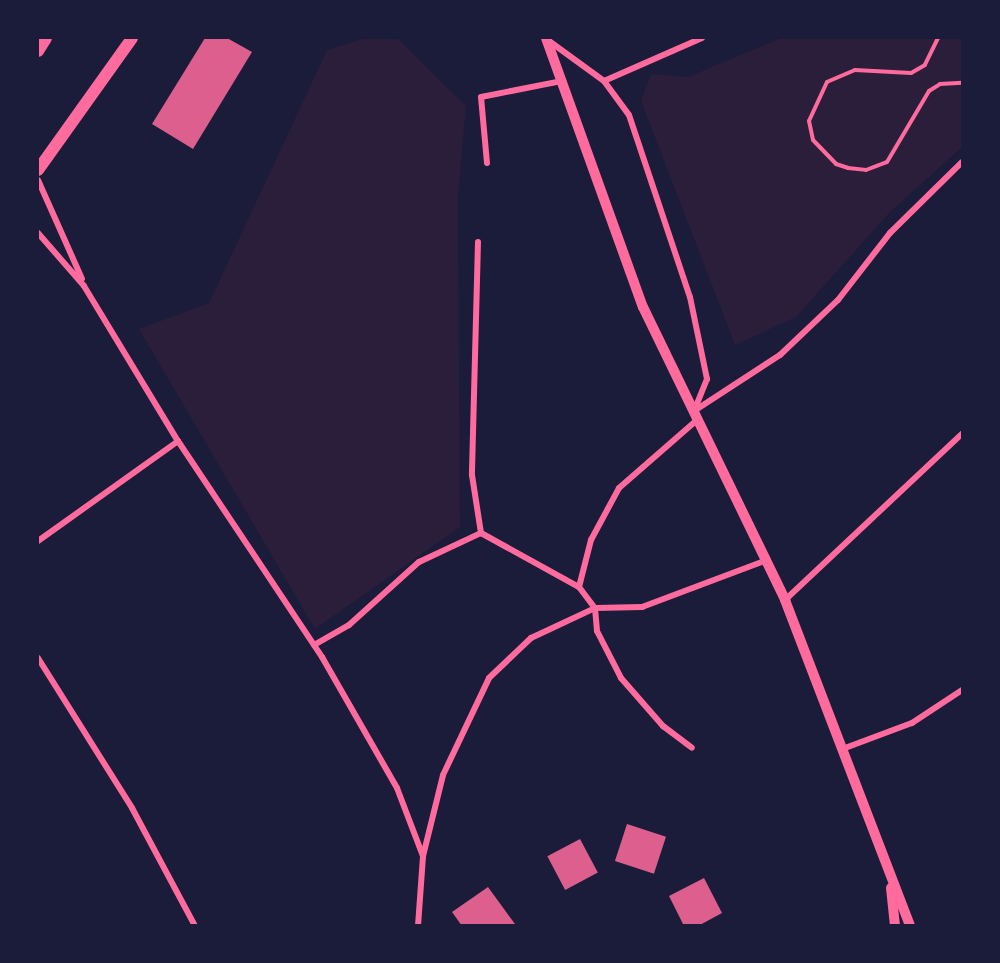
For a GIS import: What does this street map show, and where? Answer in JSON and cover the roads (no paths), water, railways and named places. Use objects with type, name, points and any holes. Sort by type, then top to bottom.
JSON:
[{"type":"main road","points":[[38,51],[46,38]]},
{"type":"main road","points":[[38,170],[132,38]]},
{"type":"street","points":[[604,81],[702,38]]},
{"type":"street","points":[[547,39],[604,81],[629,115],[690,297],[707,379],[696,415]]},
{"type":"street","points":[[547,39],[643,307],[785,600],[845,748],[910,926]]},
{"type":"street","points":[[487,164],[481,97],[562,81]]},
{"type":"street","points":[[579,587],[591,540],[619,488],[696,415],[780,355],[838,300],[890,233],[963,162]]},
{"type":"street","points":[[38,180],[84,286],[178,441],[314,645],[397,788],[423,856]]},
{"type":"street","points":[[38,233],[84,286]]},
{"type":"street","points":[[478,242],[472,475],[481,533]]},
{"type":"street","points":[[785,600],[963,435]]},
{"type":"street","points":[[38,541],[178,441]]},
{"type":"street","points":[[481,533],[579,587],[595,608],[597,631],[621,678],[663,726],[692,748]]},
{"type":"street","points":[[314,645],[349,625],[419,562],[481,533]]},
{"type":"street","points":[[418,926],[423,856],[443,775],[489,678],[531,638],[595,608],[642,606],[767,559]]},
{"type":"street","points":[[38,658],[132,808],[195,926]]},
{"type":"street","points":[[845,748],[912,723],[962,690]]},
{"type":"street","points":[[889,873],[895,926]]}]
